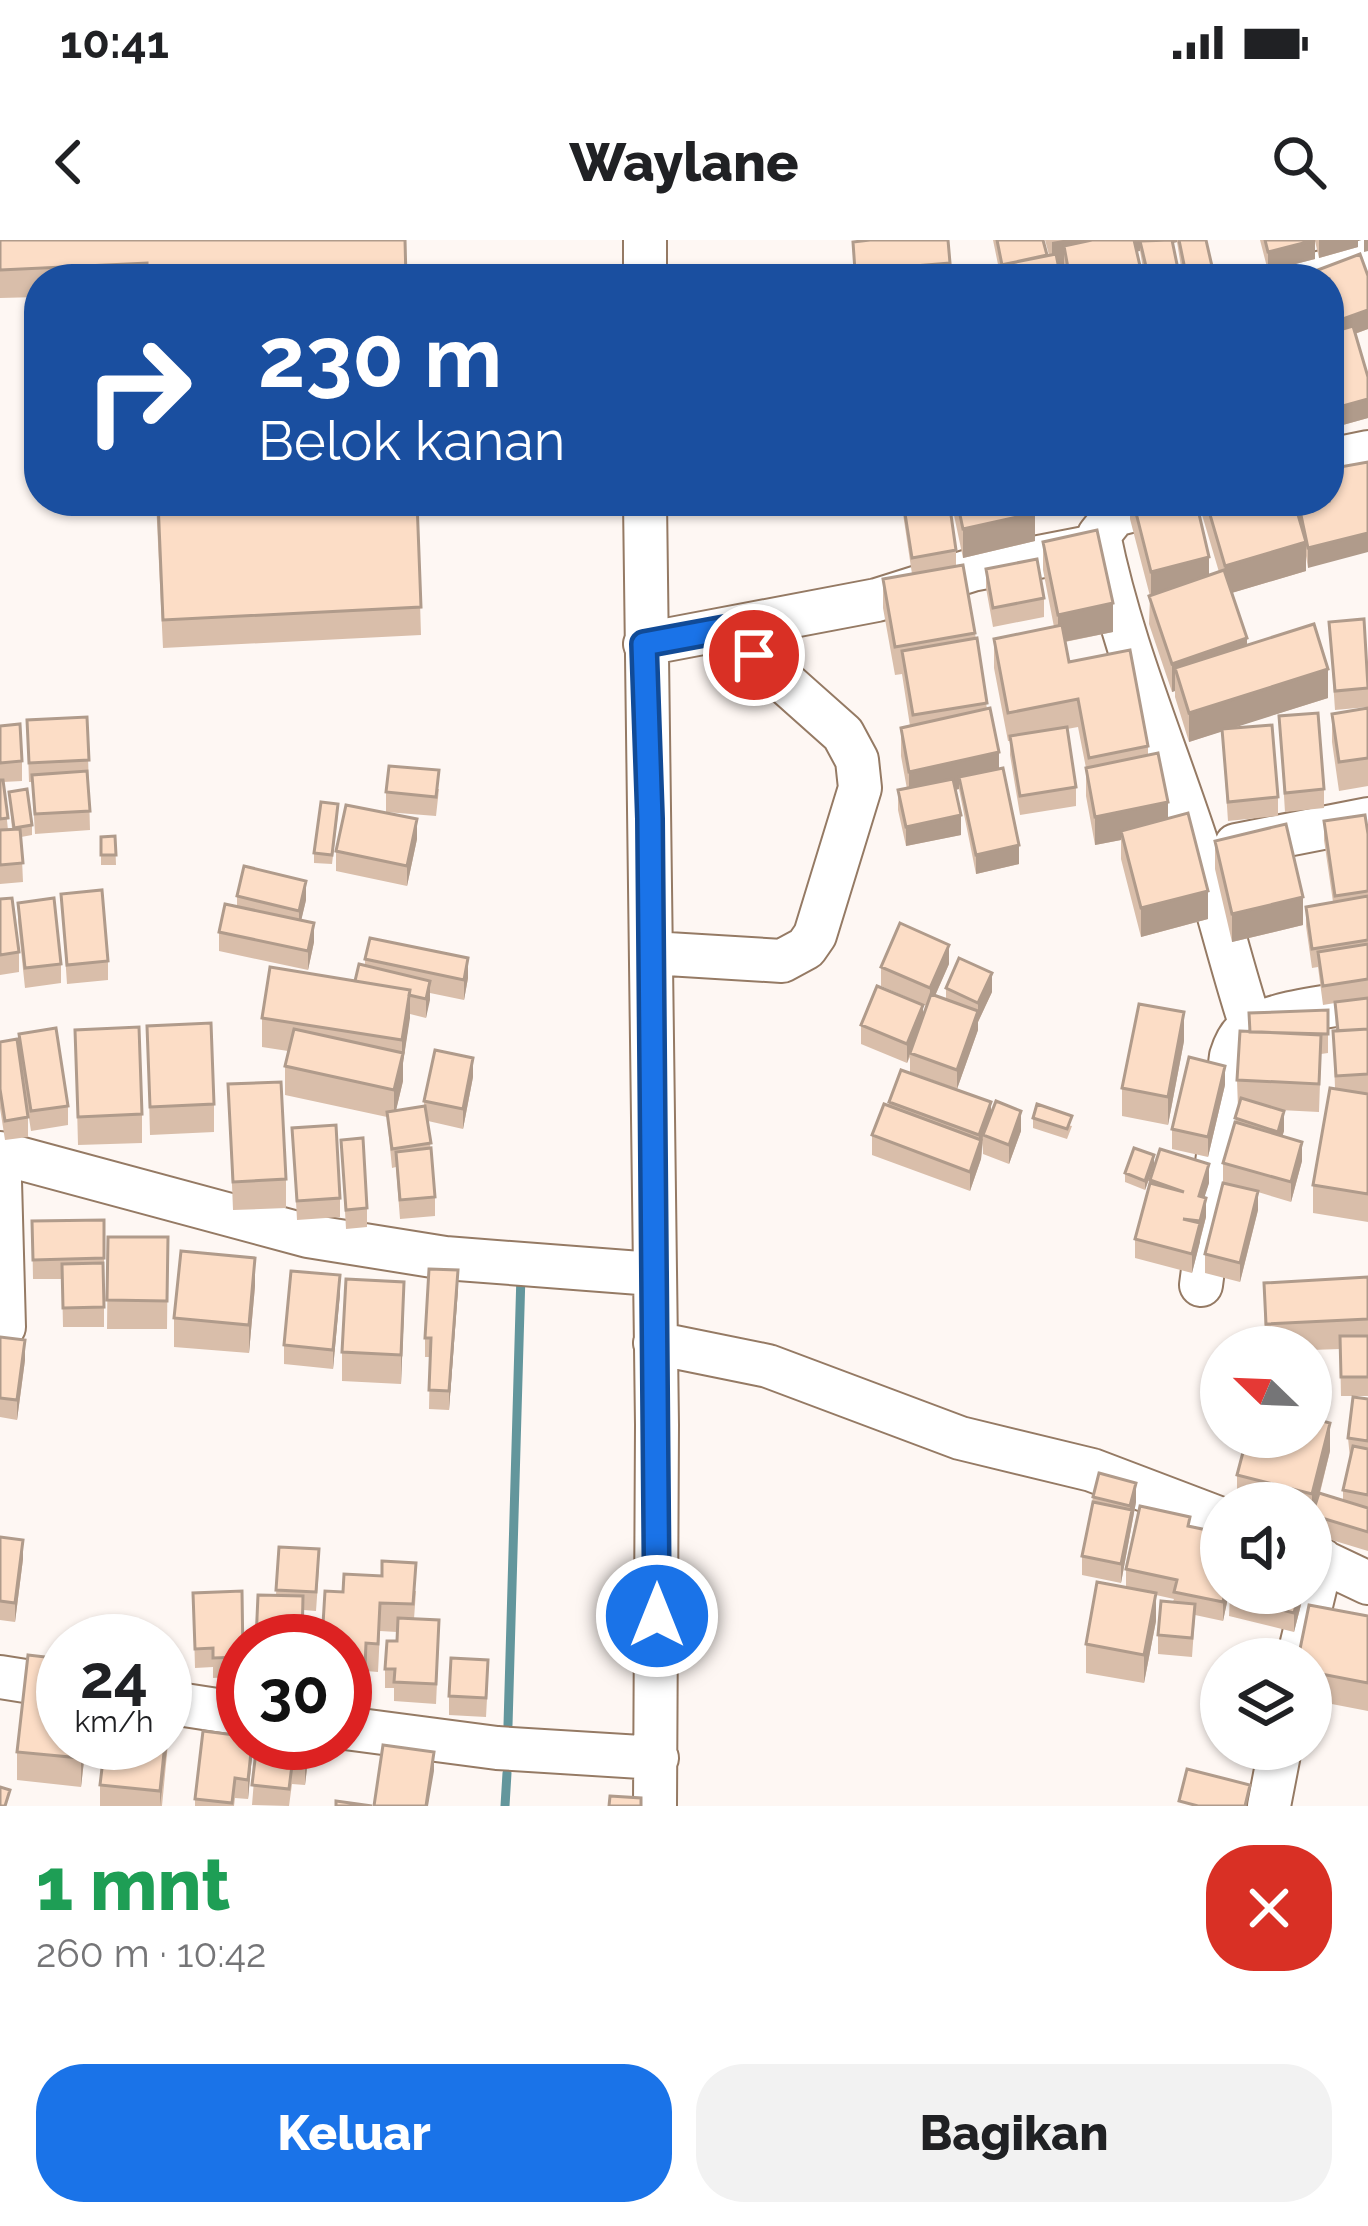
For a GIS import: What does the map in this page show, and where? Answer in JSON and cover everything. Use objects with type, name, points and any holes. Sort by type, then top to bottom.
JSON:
[{"type":"street","points":[[645,516],[656,1806]]},
{"type":"street","points":[[1114,516],[1102,529],[1101,544],[1140,683],[1200,853],[1251,1026]]},
{"type":"street","points":[[644,644],[878,600],[972,570],[1101,544]]},
{"type":"street","points":[[651,953],[782,961],[806,948],[815,935],[860,788],[857,760],[843,734],[725,629]]},
{"type":"street","points":[[1200,853],[1368,819]]},
{"type":"street","points":[[1201,1285],[1232,1056],[1239,1037],[1251,1026],[1368,1000]]},
{"type":"street","points":[[0,1153],[308,1236],[445,1258],[653,1274]]},
{"type":"street","points":[[0,1181],[4,1328]]},
{"type":"street","points":[[655,1342],[768,1366],[960,1438],[1092,1470],[1200,1511]]},
{"type":"street","points":[[1332,1566],[1368,1583]]},
{"type":"street","points":[[0,1677],[36,1683]]},
{"type":"street","points":[[372,1731],[497,1748],[657,1758]]},
{"type":"street","points":[[1269,1806],[1276,1770]]},
{"type":"building","points":[[0,240],[405,240],[406,264],[24,264],[24,269],[0,270]]},
{"type":"building","points":[[948,240],[950,263],[855,264],[853,242]]},
{"type":"building","points":[[997,240],[1043,240],[1047,255],[1002,264]]},
{"type":"building","points":[[1134,240],[1140,264],[1067,264],[1064,246]]},
{"type":"building","points":[[1172,240],[1177,264],[1145,264],[1140,241]]},
{"type":"building","points":[[1179,240],[1206,240],[1211,264],[1184,264]]},
{"type":"building","points":[[1265,240],[1315,240],[1268,252]]},
{"type":"building","points":[[1056,254],[1058,264],[1006,264]]},
{"type":"building","points":[[1360,254],[1368,276],[1368,310],[1344,319],[1344,264],[1334,264]]},
{"type":"building","points":[[1353,326],[1368,377],[1368,399],[1344,406],[1344,329]]},
{"type":"building","points":[[1368,462],[1368,533],[1308,548],[1301,516],[1344,516],[1344,466]]},
{"type":"building","points":[[159,516],[418,516],[421,607],[163,620]]},
{"type":"building","points":[[905,516],[951,516],[956,550],[912,558]]},
{"type":"building","points":[[960,516],[1022,516],[963,529]]},
{"type":"building","points":[[1137,516],[1199,516],[1209,557],[1151,572]]},
{"type":"building","points":[[1210,516],[1298,516],[1306,542],[1225,566]]},
{"type":"building","points":[[1097,530],[1113,603],[1058,615],[1043,542]]},
{"type":"building","points":[[1037,559],[1044,598],[993,608],[986,569]]},
{"type":"building","points":[[963,565],[975,633],[895,647],[883,579]]},
{"type":"building","points":[[1224,570],[1247,638],[1172,664],[1149,596]]},
{"type":"building","points":[[1364,619],[1368,688],[1335,691],[1329,622]]},
{"type":"building","points":[[1314,624],[1328,669],[1189,713],[1175,668]]},
{"type":"building","points":[[1062,625],[1069,662],[1130,650],[1148,746],[1089,758],[1078,699],[1008,713],[994,639]]},
{"type":"building","points":[[977,638],[987,703],[913,715],[902,651]]},
{"type":"building","points":[[990,708],[999,752],[909,772],[901,728]]},
{"type":"building","points":[[1368,708],[1368,758],[1339,762],[1332,714]]},
{"type":"building","points":[[1318,713],[1324,789],[1285,793],[1279,716]]},
{"type":"building","points":[[87,717],[89,760],[29,763],[27,720]]},
{"type":"building","points":[[20,724],[22,761],[0,763],[0,726]]},
{"type":"building","points":[[1272,725],[1278,797],[1228,802],[1222,729]]},
{"type":"building","points":[[1067,727],[1076,787],[1020,796],[1010,736]]},
{"type":"building","points":[[1158,753],[1168,802],[1095,817],[1086,768]]},
{"type":"building","points":[[389,766],[439,770],[436,797],[386,792]]},
{"type":"building","points":[[1003,768],[1019,845],[976,855],[959,777]]},
{"type":"building","points":[[87,771],[90,811],[35,814],[32,775]]},
{"type":"building","points":[[953,779],[961,815],[906,827],[898,790]]},
{"type":"building","points":[[0,780],[8,818],[0,819]]},
{"type":"building","points":[[27,789],[32,825],[14,828],[9,792]]},
{"type":"building","points":[[321,802],[338,804],[332,855],[314,853]]},
{"type":"building","points":[[346,805],[417,819],[407,866],[336,851]]},
{"type":"building","points":[[1188,813],[1208,891],[1141,908],[1121,831]]},
{"type":"building","points":[[1365,815],[1368,891],[1335,896],[1324,821]]},
{"type":"building","points":[[1286,824],[1303,897],[1232,914],[1215,841]]},
{"type":"building","points":[[20,829],[23,863],[0,865],[0,830]]},
{"type":"building","points":[[115,836],[116,855],[101,855],[101,837]]},
{"type":"building","points":[[244,866],[306,881],[299,911],[237,896]]},
{"type":"building","points":[[102,890],[108,961],[67,965],[61,894]]},
{"type":"building","points":[[1368,896],[1368,940],[1312,949],[1306,907]]},
{"type":"building","points":[[12,898],[19,952],[0,955],[0,899]]},
{"type":"building","points":[[54,898],[61,964],[25,968],[18,903]]},
{"type":"building","points":[[225,904],[314,923],[308,951],[219,932]]},
{"type":"building","points":[[900,923],[949,945],[930,988],[881,967]]},
{"type":"building","points":[[370,938],[468,958],[464,980],[365,959]]},
{"type":"building","points":[[1368,944],[1368,979],[1323,986],[1318,952]]},
{"type":"building","points":[[959,958],[992,973],[978,1003],[946,988]]},
{"type":"building","points":[[359,964],[430,981],[426,999],[409,995],[410,990],[355,981]]},
{"type":"building","points":[[270,967],[410,990],[402,1040],[262,1018]]},
{"type":"building","points":[[877,986],[923,1005],[907,1044],[861,1025]]},
{"type":"building","points":[[931,994],[978,1011],[957,1070],[910,1053]]},
{"type":"building","points":[[1368,998],[1368,1029],[1338,1031],[1335,1002]]},
{"type":"building","points":[[1139,1004],[1184,1012],[1168,1097],[1122,1088]]},
{"type":"building","points":[[1328,1010],[1328,1034],[1250,1032],[1249,1013]]},
{"type":"building","points":[[211,1023],[214,1104],[150,1107],[147,1026]]},
{"type":"building","points":[[139,1027],[142,1114],[78,1117],[75,1030]]},
{"type":"building","points":[[56,1028],[68,1106],[31,1111],[19,1034]]},
{"type":"building","points":[[294,1029],[403,1053],[394,1090],[285,1066]]},
{"type":"building","points":[[1368,1029],[1368,1074],[1336,1076],[1333,1031]]},
{"type":"building","points":[[1240,1031],[1321,1035],[1319,1084],[1237,1080]]},
{"type":"building","points":[[17,1039],[28,1117],[5,1121],[0,1042]]},
{"type":"building","points":[[435,1050],[473,1058],[463,1109],[424,1101]]},
{"type":"building","points":[[1189,1057],[1225,1066],[1208,1137],[1172,1129]]},
{"type":"building","points":[[901,1070],[991,1102],[979,1135],[889,1102]]},
{"type":"building","points":[[281,1082],[286,1179],[233,1182],[228,1084]]},
{"type":"building","points":[[1330,1088],[1368,1094],[1368,1194],[1313,1185]]},
{"type":"building","points":[[1241,1098],[1284,1111],[1278,1132],[1235,1118]]},
{"type":"building","points":[[996,1101],[1021,1111],[1009,1145],[983,1135]]},
{"type":"building","points":[[884,1104],[981,1140],[970,1172],[872,1135]]},
{"type":"building","points":[[1037,1104],[1072,1116],[1067,1129],[1033,1118]]},
{"type":"building","points":[[425,1106],[431,1143],[392,1149],[387,1112]]},
{"type":"building","points":[[1235,1122],[1302,1142],[1291,1182],[1223,1163]]},
{"type":"building","points":[[336,1125],[340,1198],[297,1201],[292,1128]]},
{"type":"building","points":[[363,1138],[367,1208],[346,1210],[341,1140]]},
{"type":"building","points":[[431,1148],[435,1197],[400,1200],[396,1152]]},
{"type":"building","points":[[1134,1148],[1154,1155],[1145,1181],[1125,1173]]},
{"type":"building","points":[[1160,1149],[1209,1164],[1199,1196],[1206,1198],[1200,1221],[1183,1219],[1200,1223],[1192,1254],[1135,1239],[1150,1183],[1184,1192],[1150,1180]]},
{"type":"building","points":[[1223,1183],[1258,1191],[1240,1263],[1205,1254]]},
{"type":"building","points":[[104,1220],[104,1258],[33,1260],[32,1221]]},
{"type":"building","points":[[108,1237],[168,1237],[167,1301],[107,1300]]},
{"type":"building","points":[[181,1251],[255,1258],[249,1325],[174,1318]]},
{"type":"building","points":[[103,1263],[104,1307],[63,1308],[62,1264]]},
{"type":"building","points":[[429,1269],[458,1270],[449,1391],[429,1390],[431,1338],[425,1338]]},
{"type":"building","points":[[291,1271],[340,1275],[333,1350],[284,1345]]},
{"type":"building","points":[[1368,1277],[1368,1319],[1266,1324],[1264,1283]]},
{"type":"building","points":[[346,1279],[404,1282],[401,1355],[342,1352]]},
{"type":"building","points":[[1340,1336],[1368,1336],[1368,1377],[1341,1377]]},
{"type":"building","points":[[0,1337],[25,1340],[17,1400],[0,1398]]},
{"type":"building","points":[[1353,1397],[1368,1399],[1368,1441],[1348,1438]]},
{"type":"building","points":[[1353,1446],[1368,1449],[1368,1495],[1343,1490]]},
{"type":"building","points":[[1241,1458],[1321,1458],[1315,1482],[1265,1482],[1237,1475]]},
{"type":"building","points":[[1099,1473],[1136,1483],[1130,1506],[1093,1497]]},
{"type":"building","points":[[1332,1497],[1368,1508],[1368,1532],[1332,1521]]},
{"type":"building","points":[[1093,1502],[1132,1510],[1121,1564],[1082,1556]]},
{"type":"building","points":[[1140,1506],[1190,1517],[1188,1526],[1200,1529],[1200,1597],[1174,1592],[1177,1580],[1126,1569]]},
{"type":"building","points":[[0,1537],[23,1540],[15,1603],[0,1601]]},
{"type":"building","points":[[279,1547],[319,1549],[316,1592],[276,1590]]},
{"type":"building","points":[[382,1561],[416,1563],[413,1604],[380,1603],[378,1644],[372,1644],[372,1614],[324,1614],[325,1591],[343,1592],[344,1574],[382,1576]]},
{"type":"building","points":[[1097,1582],[1156,1593],[1144,1655],[1086,1644]]},
{"type":"building","points":[[242,1591],[242,1614],[216,1614],[216,1658],[213,1648],[195,1649],[193,1593]]},
{"type":"building","points":[[258,1595],[303,1596],[303,1614],[257,1614]]},
{"type":"building","points":[[1161,1601],[1195,1604],[1192,1638],[1158,1635]]},
{"type":"building","points":[[1332,1609],[1368,1616],[1368,1683],[1332,1676],[1332,1638],[1302,1638],[1307,1614],[1332,1614]]},
{"type":"building","points":[[398,1618],[439,1620],[436,1684],[394,1682],[395,1669],[385,1669],[387,1641],[397,1641]]},
{"type":"building","points":[[28,1655],[36,1656],[36,1754],[17,1752]]},
{"type":"building","points":[[451,1658],[488,1660],[486,1698],[449,1696]]},
{"type":"building","points":[[203,1731],[216,1733],[216,1770],[249,1770],[248,1780],[235,1778],[232,1803],[195,1799]]},
{"type":"building","points":[[383,1745],[434,1752],[426,1806],[374,1806]]},
{"type":"building","points":[[1187,1769],[1250,1785],[1245,1806],[1179,1801]]},
{"type":"building","points":[[102,1770],[162,1770],[160,1791],[100,1785]]},
{"type":"building","points":[[254,1770],[291,1770],[289,1789],[252,1785]]},
{"type":"building","points":[[0,1787],[10,1790],[5,1806],[0,1806]]},
{"type":"building","points":[[610,1796],[641,1798],[641,1806],[609,1806]]},
{"type":"waterway","points":[[508,1725],[521,1274]]},
{"type":"waterway","points":[[505,1806],[507,1773]]},
{"type":"route","points":[[657,1616],[650,819],[644,644],[725,629],[754,655]]}]
